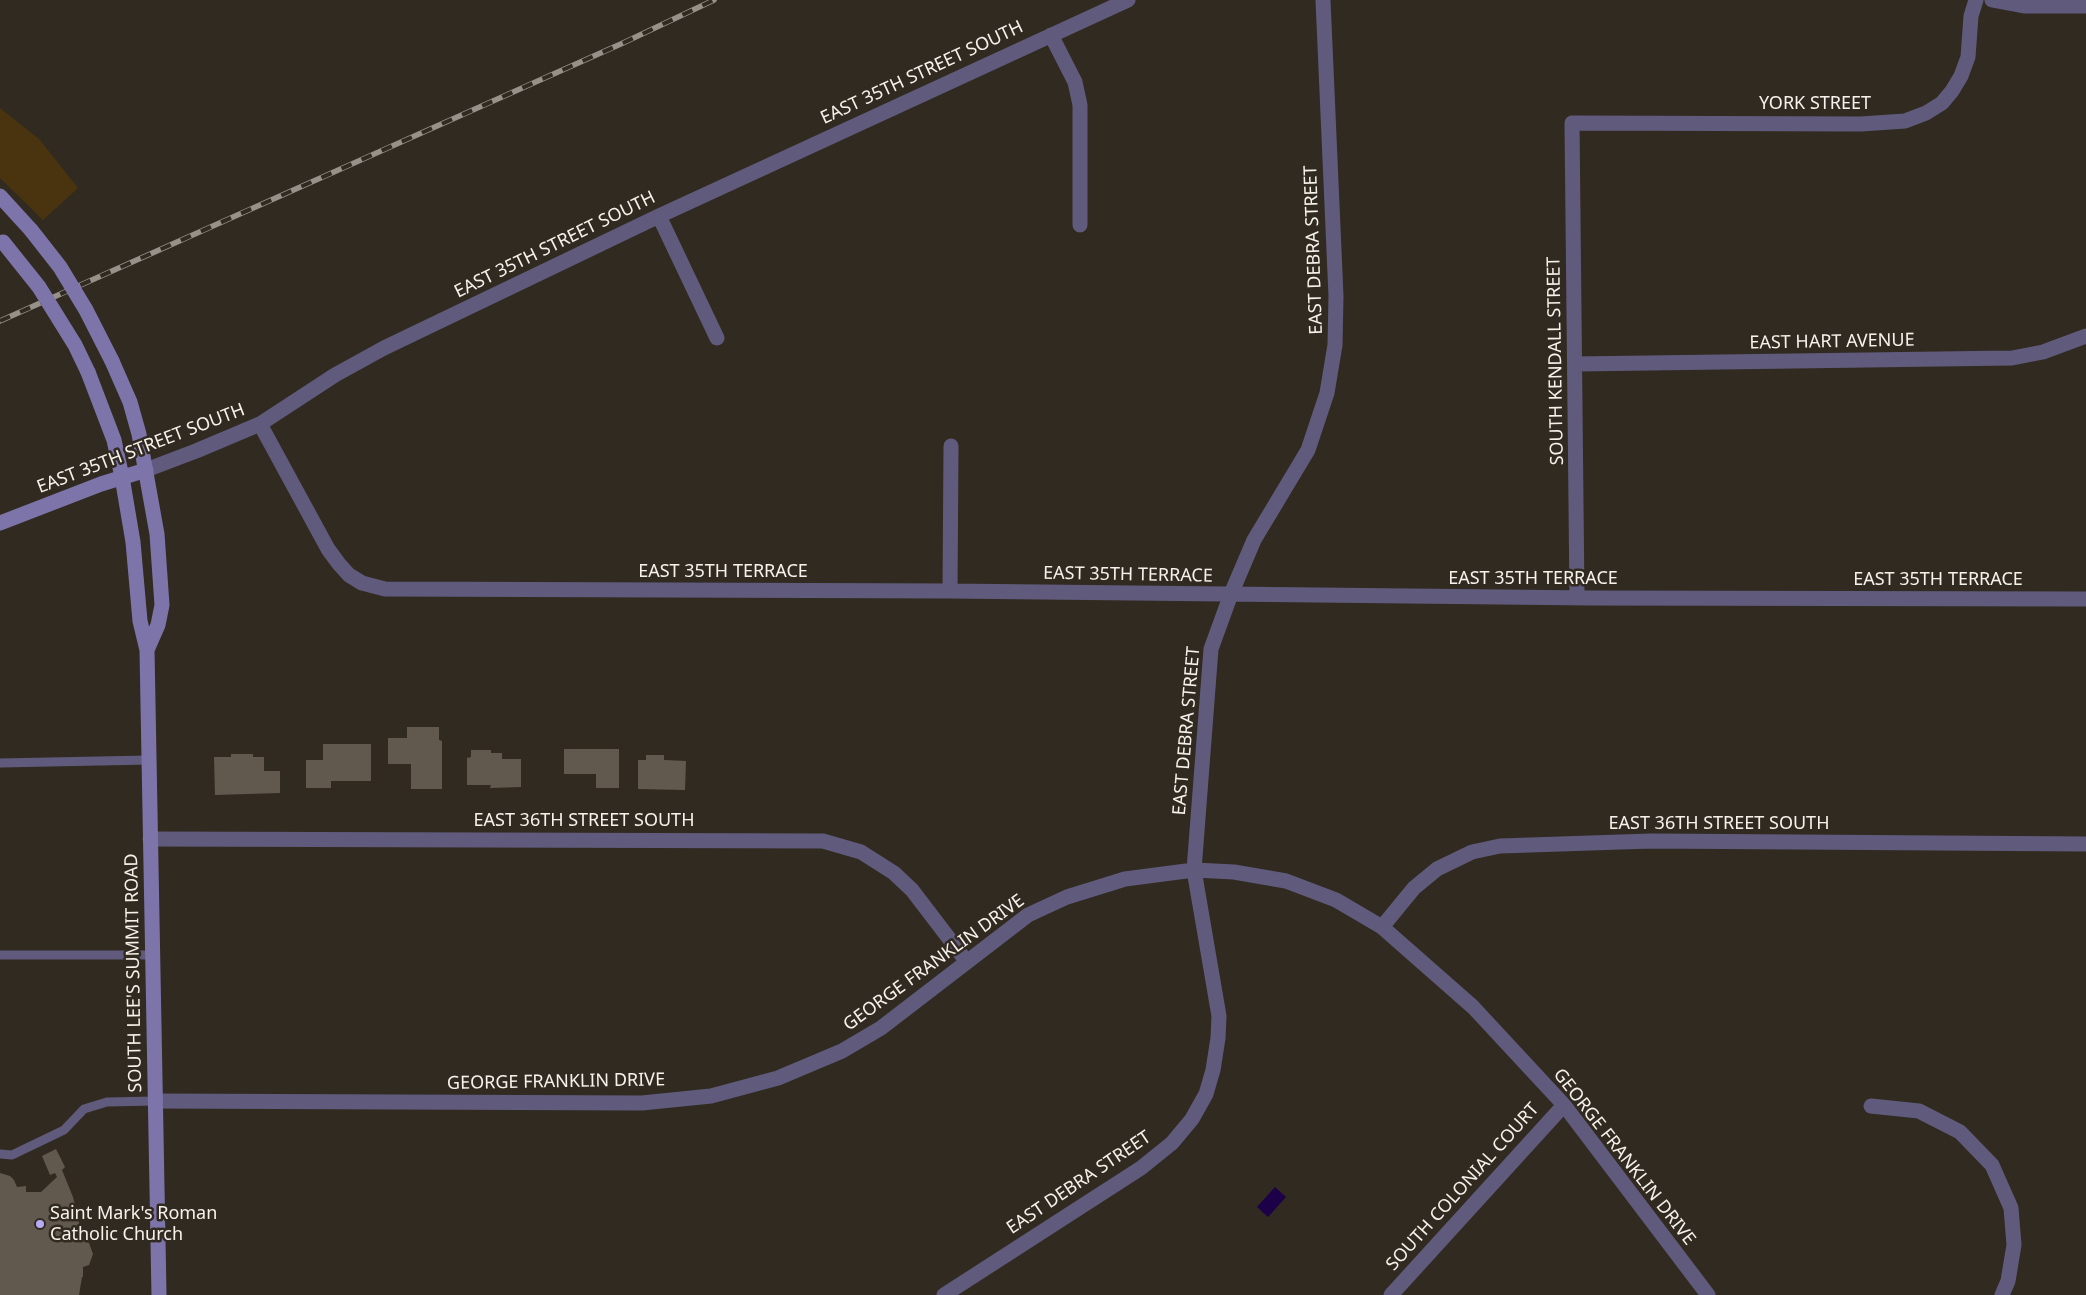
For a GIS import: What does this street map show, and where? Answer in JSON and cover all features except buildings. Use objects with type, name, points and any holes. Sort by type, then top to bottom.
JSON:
[{"type":"main road","name":"SOUTH LEE'S SUMMIT ROAD","points":[[0,196],[31,230],[60,267],[86,310],[130,402],[146,470],[157,534],[162,605],[158,625],[147,650]]},
{"type":"main road","name":"SOUTH LEE'S SUMMIT ROAD","points":[[1,241],[39,287],[75,345],[88,372],[114,440],[133,542],[140,621],[147,650],[159,1295]]},
{"type":"main road","name":"EAST 35TH STREET SOUTH","points":[[0,523],[122,477],[146,470]]},
{"type":"street","name":"EAST 35TH STREET SOUTH","points":[[146,470],[260,424],[335,375],[384,348],[659,216],[1128,0]]},
{"type":"street","name":"EAST DEBRA STREET","points":[[944,1295],[1142,1168],[1172,1143],[1192,1119],[1206,1094],[1213,1070],[1219,1016],[1194,870],[1211,649],[1231,594],[1254,540],[1308,450],[1327,392],[1335,345],[1336,296],[1323,0]]},
{"type":"street","name":"YORK STREET","points":[[1572,123],[1861,124],[1906,122],[1942,103],[1961,76],[1968,57],[1971,16],[1976,0]]},
{"type":"street","points":[[1992,0],[2024,6],[2086,6]]},
{"type":"street","points":[[1051,34],[1075,82],[1080,105],[1080,225]]},
{"type":"street","name":"SOUTH KENDALL STREET","points":[[1572,123],[1577,598]]},
{"type":"street","points":[[659,216],[717,338]]},
{"type":"street","name":"EAST HART AVENUE","points":[[1575,364],[2012,358],[2044,352],[2086,336]]},
{"type":"street","name":"EAST 35TH TERRACE","points":[[260,424],[338,564],[362,583],[385,589],[950,591],[1577,598],[2086,599]]},
{"type":"street","points":[[950,591],[951,446]]},
{"type":"street","name":"EAST 36TH STREET SOUTH","points":[[150,839],[823,840],[861,852],[894,873],[912,890],[967,962]]},
{"type":"street","name":"EAST 36TH STREET SOUTH","points":[[1382,927],[1414,888],[1437,869],[1472,852],[1500,846],[1651,841],[2086,844]]},
{"type":"street","name":"GEORGE FRANKLIN DRIVE","points":[[155,1101],[642,1103],[711,1096],[778,1078],[842,1051],[881,1028],[1028,915],[1067,896],[1125,878],[1194,870],[1234,872],[1286,882],[1336,900],[1382,927],[1473,1008],[1564,1104],[1708,1295]]},
{"type":"street","name":"SOUTH COLONIAL COURT","points":[[1391,1295],[1564,1104]]},
{"type":"street","points":[[1871,1106],[1919,1111],[1960,1132],[1992,1165],[2011,1208],[2014,1245],[2008,1282],[2002,1295]]},
{"type":"lane","points":[[0,763],[149,760]]},
{"type":"lane","points":[[0,955],[152,955]]},
{"type":"lane","points":[[0,1154],[12,1155],[64,1130],[84,1108],[107,1102],[155,1101]]},
{"type":"shaded area","points":[[0,108],[39,139],[78,188],[43,220],[0,178]]},
{"type":"shaded area","points":[[1275,1187],[1286,1197],[1268,1217],[1257,1207]]},
{"type":"railway","points":[[0,321],[623,43],[714,0]]},
{"type":"place","name":"Saint Mark's Roman Catholic Church","points":[[40,1224]]}]
